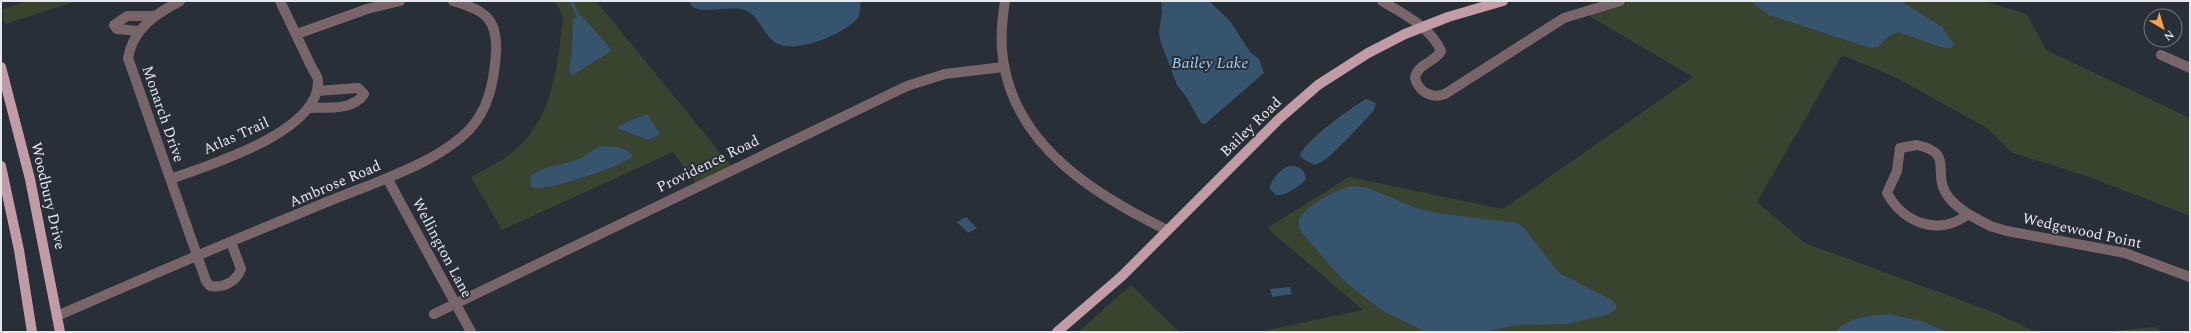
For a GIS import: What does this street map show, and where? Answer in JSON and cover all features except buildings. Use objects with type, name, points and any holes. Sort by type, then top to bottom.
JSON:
[{"type":"main road","name":"Bailey Road","points":[[1057,332],[1112,285],[1274,124],[1310,92],[1368,53],[1421,27],[1453,15],[1503,1]]},
{"type":"main road","name":"Woodbury Drive","points":[[1,68],[30,179],[60,332]]},
{"type":"main road","points":[[1,166],[19,250],[32,332]]},
{"type":"street","name":"Monarch Drive","points":[[180,1],[155,16],[138,32],[130,45],[128,58],[207,284],[214,287],[225,285],[237,278],[241,269],[231,242]]},
{"type":"street","points":[[280,1],[317,76],[317,91],[358,88],[364,94],[360,100],[351,104],[308,108]]},
{"type":"street","points":[[297,34],[367,9],[400,1]]},
{"type":"street","name":"Ambrose Road","points":[[57,316],[197,255],[387,178],[430,158],[458,139],[475,122],[490,97],[498,41],[496,30],[490,19],[478,10],[453,1]]},
{"type":"street","points":[[1005,1],[1001,35],[1003,67],[1019,111],[1038,140],[1071,173],[1097,192],[1142,219],[1167,230]]},
{"type":"street","points":[[1382,1],[1421,27],[1435,39],[1441,51],[1437,58],[1421,67],[1415,74],[1417,85],[1427,94],[1436,96],[1445,94],[1564,18],[1620,1]]},
{"type":"street","points":[[138,32],[116,29],[114,25],[121,19],[133,15],[155,16]]},
{"type":"street","points":[[2161,55],[2190,68]]},
{"type":"street","name":"Providence Road","points":[[434,314],[907,86],[945,74],[1003,67]]},
{"type":"street","name":"Atlas Trail","points":[[171,179],[261,143],[283,130],[308,108],[317,91]]},
{"type":"street","name":"Wedgewood Point","points":[[1968,214],[1951,225],[1935,226],[1913,220],[1895,207],[1887,193],[1896,171],[1900,148],[1913,144],[1934,153],[1941,163],[1940,176],[1944,190],[1949,198],[1968,214],[1998,229],[2132,256],[2190,277]]},
{"type":"street","name":"Wellington Lane","points":[[387,178],[471,332]]},
{"type":"green space","points":[[27,1],[76,1],[5,24],[2,9]]},
{"type":"green space","points":[[553,1],[596,1],[731,166],[696,183],[673,152],[502,230],[471,177],[503,159],[518,148],[530,134],[545,108],[557,64],[563,18],[558,7]]},
{"type":"green space","points":[[1632,1],[1983,1],[2027,14],[2046,50],[2190,118],[2190,216],[2092,178],[2011,152],[1987,128],[1893,76],[1842,55],[1757,202],[1805,243],[1993,312],[2036,332],[1258,332],[1363,310],[1267,228],[1349,177],[1503,209],[1693,77],[1586,14]]},
{"type":"green space","points":[[1131,285],[1179,332],[1078,332]]},
{"type":"green space","points":[[2155,327],[2162,332],[2099,332]]},
{"type":"water","points":[[689,1],[861,1],[857,19],[841,31],[806,45],[784,46],[771,39],[755,17],[745,10],[730,8],[704,10],[697,9],[692,6]]},
{"type":"water","name":"Bailey Lake","points":[[1161,1],[1209,1],[1230,21],[1250,52],[1259,59],[1264,73],[1205,124],[1201,123],[1187,98],[1177,85],[1160,40],[1159,31],[1162,13]]},
{"type":"water","points":[[1750,1],[1901,1],[1942,27],[1954,44],[1951,48],[1944,48],[1898,32],[1889,36],[1878,47],[1870,48],[1769,15]]},
{"type":"water","points":[[581,15],[611,49],[610,52],[573,75],[569,72],[572,53],[573,19]]},
{"type":"water","points":[[1366,99],[1376,103],[1374,110],[1329,157],[1322,162],[1313,164],[1300,156],[1303,150],[1319,134],[1340,116]]},
{"type":"water","points":[[647,114],[659,132],[659,135],[648,140],[619,129],[618,126]]},
{"type":"water","points":[[606,146],[620,147],[632,154],[632,157],[613,167],[554,186],[533,188],[531,185],[530,177],[535,173],[552,166],[581,158],[597,148]]},
{"type":"water","points":[[1290,166],[1301,169],[1306,179],[1289,192],[1276,195],[1270,189],[1270,186],[1274,178],[1280,172]]},
{"type":"water","points":[[1353,186],[1368,188],[1413,207],[1436,213],[1517,223],[1523,227],[1559,273],[1612,300],[1616,305],[1616,309],[1607,315],[1566,324],[1516,325],[1485,332],[1431,332],[1422,330],[1383,311],[1342,279],[1299,228],[1299,220],[1308,209],[1323,198],[1339,190]]},
{"type":"water","points":[[966,217],[977,228],[968,233],[957,222]]},
{"type":"water","points":[[1290,287],[1292,294],[1272,297],[1270,289]]},
{"type":"water","points":[[1889,314],[1924,322],[1947,332],[1836,332],[1840,327],[1853,320],[1868,316]]},
{"type":"waterway","points":[[571,1],[578,16]]}]
